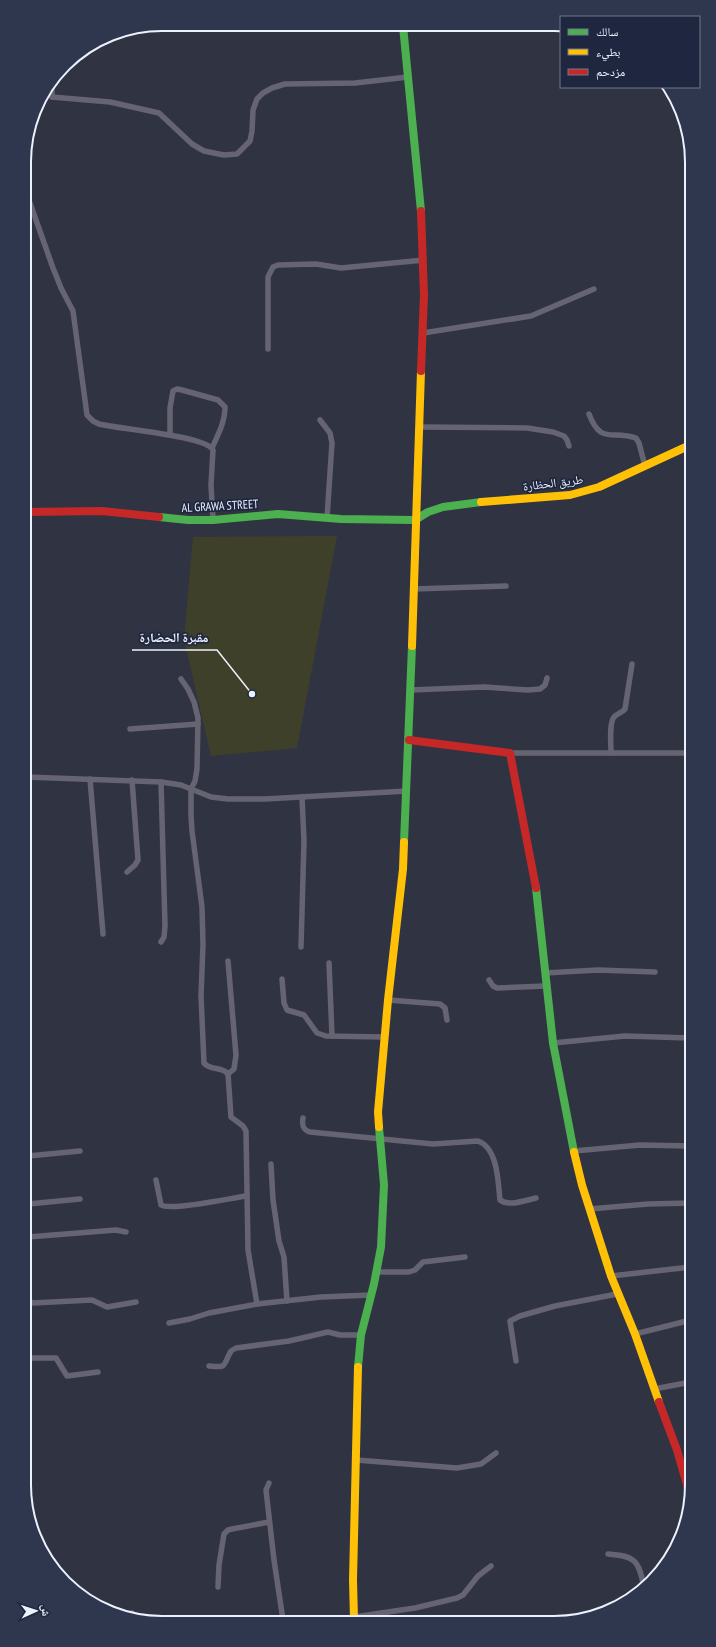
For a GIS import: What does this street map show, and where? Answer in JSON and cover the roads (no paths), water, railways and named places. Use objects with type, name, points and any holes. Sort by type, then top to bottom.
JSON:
[{"type":"street","points":[[354,1616],[353,1572],[357,1377],[361,1335],[381,1247],[384,1185],[378,1112],[384,1037],[403,869],[411,690],[415,520],[423,333],[424,260],[421,193],[403,31]]},
{"type":"street","points":[[50,94],[52,97],[110,102],[159,113],[192,144],[204,151],[224,155],[237,154],[250,141],[253,110],[257,99],[262,92],[286,84],[327,85],[408,77]]},
{"type":"street","points":[[52,91],[52,97]]},
{"type":"street","points":[[31,206],[53,268],[73,311],[87,415],[93,421],[100,424],[199,441],[212,448]]},
{"type":"street","points":[[268,349],[268,277],[273,267],[294,263],[316,264],[341,268],[424,260]]},
{"type":"street","points":[[423,333],[531,316],[594,289]]},
{"type":"street","points":[[170,435],[170,408],[173,392],[177,389],[218,400],[225,407],[222,425],[212,448],[213,458],[211,485],[214,520]]},
{"type":"street","points":[[589,414],[594,428],[598,431],[606,434],[636,438],[639,443],[645,466]]},
{"type":"street","points":[[320,420],[330,433],[332,443],[327,518]]},
{"type":"street","points":[[419,426],[527,428],[553,432],[564,436],[569,446]]},
{"type":"street","name":"طريق الحظارة","points":[[415,520],[428,512],[443,507],[495,501],[563,496],[585,492],[599,488],[685,447]]},
{"type":"street","name":"AL GRAWA STREET","points":[[31,512],[102,511],[177,520],[214,520],[278,514],[327,518],[415,520]]},
{"type":"street","points":[[413,589],[506,586]]},
{"type":"street","points":[[611,752],[612,721],[615,716],[623,712],[632,664]]},
{"type":"street","points":[[411,690],[484,687],[528,690],[540,689],[545,685],[548,678]]},
{"type":"street","points":[[181,679],[188,689],[198,713],[196,775],[191,789],[192,831],[202,907],[203,944],[201,996],[204,1061],[208,1067],[224,1070],[228,1074],[231,1117],[243,1126],[246,1131],[248,1250],[257,1304]]},
{"type":"street","points":[[130,729],[198,724]]},
{"type":"street","points":[[408,740],[510,754],[611,752],[685,753]]},
{"type":"street","points":[[510,754],[536,889],[553,1042],[574,1151],[588,1209],[610,1276],[635,1334],[677,1450],[685,1478]]},
{"type":"street","points":[[31,777],[161,782],[181,785],[211,797],[218,798],[265,799],[407,791]]},
{"type":"street","points":[[90,779],[103,934]]},
{"type":"street","points":[[127,872],[136,865],[138,860],[132,780]]},
{"type":"street","points":[[161,782],[165,926],[164,937],[161,942]]},
{"type":"street","points":[[301,948],[304,841],[302,797]]},
{"type":"street","points":[[228,961],[236,1055],[234,1069],[228,1074]]},
{"type":"street","points":[[329,963],[332,1036]]},
{"type":"street","points":[[545,973],[598,970],[655,972]]},
{"type":"street","points":[[282,979],[284,1003],[287,1010],[304,1015],[317,1032],[326,1036],[384,1037]]},
{"type":"street","points":[[489,980],[493,986],[497,988],[546,986]]},
{"type":"street","points":[[388,1000],[440,1004],[445,1008],[447,1020]]},
{"type":"street","points":[[553,1042],[625,1036],[685,1038]]},
{"type":"street","points":[[303,1118],[303,1126],[307,1132],[432,1144],[476,1140],[480,1141],[489,1150],[494,1160],[500,1200],[510,1203],[536,1198]]},
{"type":"street","points":[[574,1151],[640,1145],[685,1146]]},
{"type":"street","points":[[31,1156],[80,1151]]},
{"type":"street","points":[[271,1164],[273,1200],[279,1241],[284,1257],[287,1301]]},
{"type":"street","points":[[156,1180],[161,1205],[164,1207],[246,1196]]},
{"type":"street","points":[[31,1204],[80,1199]]},
{"type":"street","points":[[588,1209],[648,1204],[685,1203]]},
{"type":"street","points":[[31,1237],[116,1230],[126,1232]]},
{"type":"street","points":[[376,1272],[409,1272],[423,1262],[465,1257]]},
{"type":"street","points":[[610,1276],[685,1268]]},
{"type":"street","points":[[516,1361],[510,1326],[510,1321],[513,1319],[555,1306],[617,1294]]},
{"type":"street","points":[[169,1323],[190,1319],[209,1313],[257,1304],[321,1296],[371,1295]]},
{"type":"street","points":[[31,1302],[33,1303],[92,1300],[106,1307],[136,1302]]},
{"type":"street","points":[[635,1334],[685,1322]]},
{"type":"street","points":[[209,1366],[223,1366],[227,1362],[231,1351],[236,1348],[289,1341],[328,1332],[340,1335],[361,1335]]},
{"type":"street","points":[[31,1358],[56,1358],[67,1376],[98,1372]]},
{"type":"street","points":[[654,1389],[685,1383]]},
{"type":"street","points":[[356,1460],[457,1468],[481,1464],[496,1453]]},
{"type":"street","points":[[269,1483],[266,1490],[269,1522],[283,1616]]},
{"type":"street","points":[[218,1587],[219,1566],[224,1534],[232,1528],[269,1522]]},
{"type":"street","points":[[608,1554],[625,1555],[634,1559],[643,1582]]},
{"type":"street","points":[[366,1616],[415,1608],[457,1598],[463,1595],[478,1576],[491,1566]]},
{"type":"place","name":"مقبرة الحضارة","points":[[252,694]]}]
